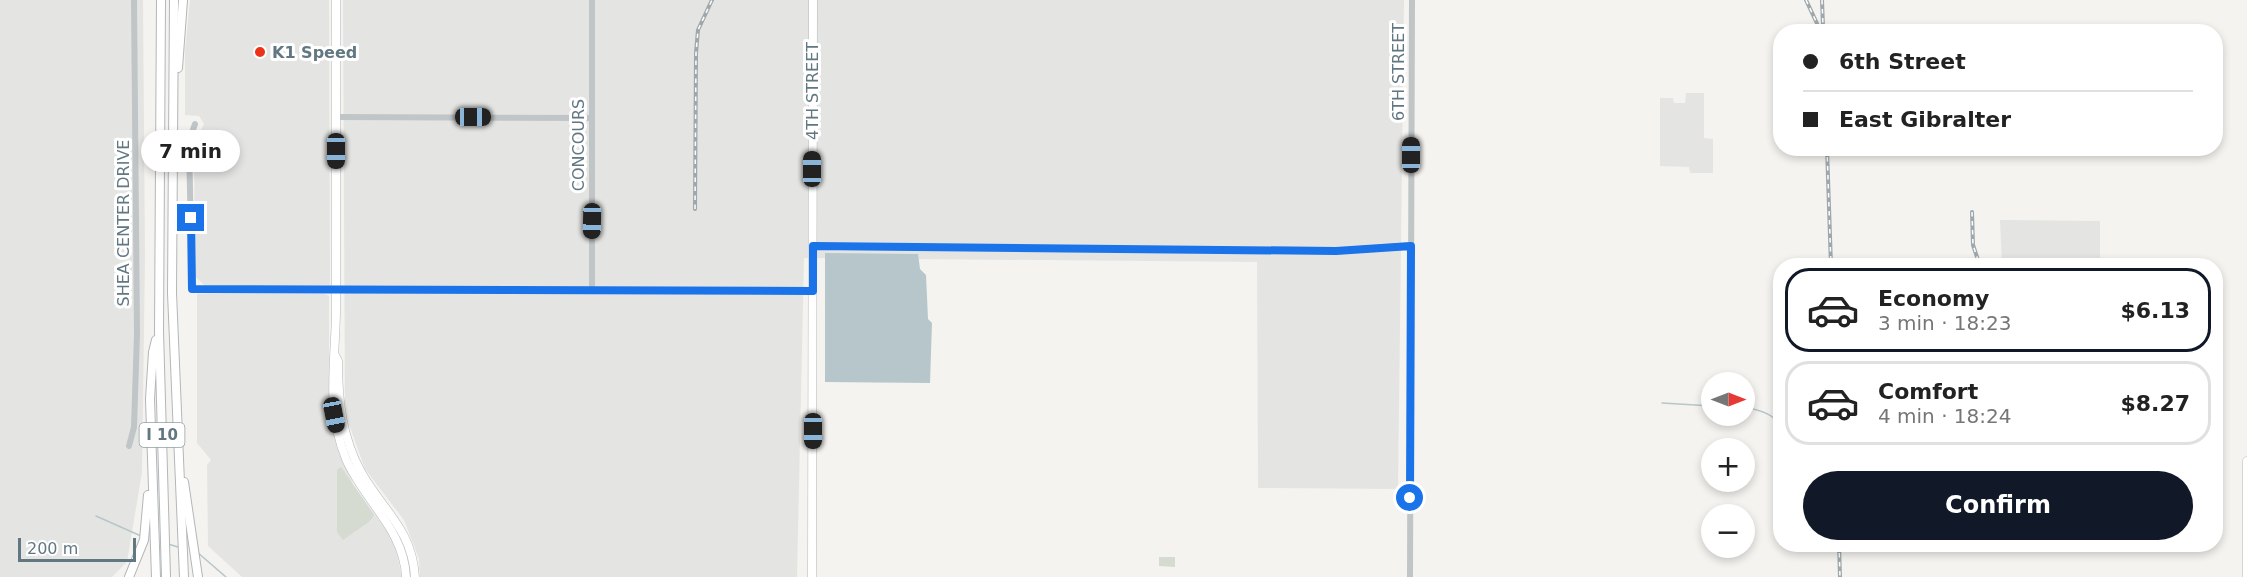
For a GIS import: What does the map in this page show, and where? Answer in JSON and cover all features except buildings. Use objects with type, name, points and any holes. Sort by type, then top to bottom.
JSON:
[{"type":"highway","name":"I 10","points":[[161,0],[159,331],[166,577]]},
{"type":"highway","name":"I 10","points":[[174,0],[172,293],[184,577]]},
{"type":"highway","points":[[172,98],[178,67],[183,0]]},
{"type":"highway","points":[[156,577],[149,538],[150,399],[153,352],[159,331]]},
{"type":"highway","points":[[176,416],[198,577]]},
{"type":"highway","points":[[129,577],[149,538]]},
{"type":"highway","points":[[182,547],[188,577]]},
{"type":"main road","points":[[336,0],[336,289],[332,402],[340,443],[354,476],[398,540],[406,577]]},
{"type":"main road","name":"4TH STREET","points":[[812,577],[813,0]]},
{"type":"main road","points":[[335,355],[338,361],[341,418],[352,455],[371,488],[403,531],[415,577]]},
{"type":"main road","points":[[2247,461],[2247,577]]},
{"type":"street","name":"SHEA CENTER DRIVE","points":[[129,446],[134,428],[137,334],[134,0]]},
{"type":"street","name":"CONCOURS","points":[[592,0],[592,290]]},
{"type":"street","name":"6TH STREET","points":[[1410,577],[1412,0]]},
{"type":"street","points":[[336,117],[592,118]]},
{"type":"street","points":[[195,124],[189,141],[192,289],[813,291]]},
{"type":"street","points":[[813,246],[1336,251],[1411,246]]},
{"type":"shaded area","points":[[0,0],[143,0],[145,258],[142,472],[127,562],[112,577],[0,577]]},
{"type":"shaded area","points":[[190,0],[329,0],[330,285],[204,285],[195,276],[194,143],[204,124],[199,116],[185,115],[185,52]]},
{"type":"shaded area","points":[[343,0],[1404,0],[1398,489],[1258,488],[1257,262],[804,258],[797,577],[420,577],[419,559],[404,520],[365,469],[345,413]]},
{"type":"shaded area","points":[[1686,93],[1704,93],[1704,138],[1713,139],[1713,173],[1690,173],[1689,167],[1660,166],[1660,98],[1673,98],[1674,103],[1685,103]]},
{"type":"shaded area","points":[[2000,220],[2100,221],[2100,258],[2002,258]]},
{"type":"shaded area","points":[[825,253],[918,254],[920,269],[926,275],[928,319],[932,323],[930,383],[825,382]]},
{"type":"shaded area","points":[[197,294],[325,294],[329,296],[329,400],[336,442],[353,484],[394,541],[402,577],[242,577],[208,546],[207,465],[211,460],[197,443]]},
{"type":"shaded area","points":[[341,467],[374,515],[370,521],[343,540],[337,532],[337,470]]},
{"type":"shaded area","points":[[1159,557],[1175,557],[1175,567],[1159,566]]},
{"type":"waterway","points":[[1662,403],[1701,405]]},
{"type":"waterway","points":[[1755,409],[1773,417]]},
{"type":"waterway","points":[[96,516],[141,536]]},
{"type":"waterway","points":[[168,544],[178,547]]},
{"type":"waterway","points":[[197,552],[226,577]]},
{"type":"railway","points":[[695,209],[696,53],[698,30],[712,0]]},
{"type":"railway","points":[[1806,0],[1817,24]]},
{"type":"railway","points":[[1822,0],[1823,24]]},
{"type":"railway","points":[[1827,156],[1831,258]]},
{"type":"railway","points":[[1972,212],[1973,245],[1977,258]]},
{"type":"railway","points":[[1839,552],[1840,577]]},
{"type":"place","name":"K1 Speed","points":[[260,52]]},
{"type":"route","points":[[191,218],[192,289],[813,291],[813,246],[1336,251],[1411,246],[1410,498]]}]
